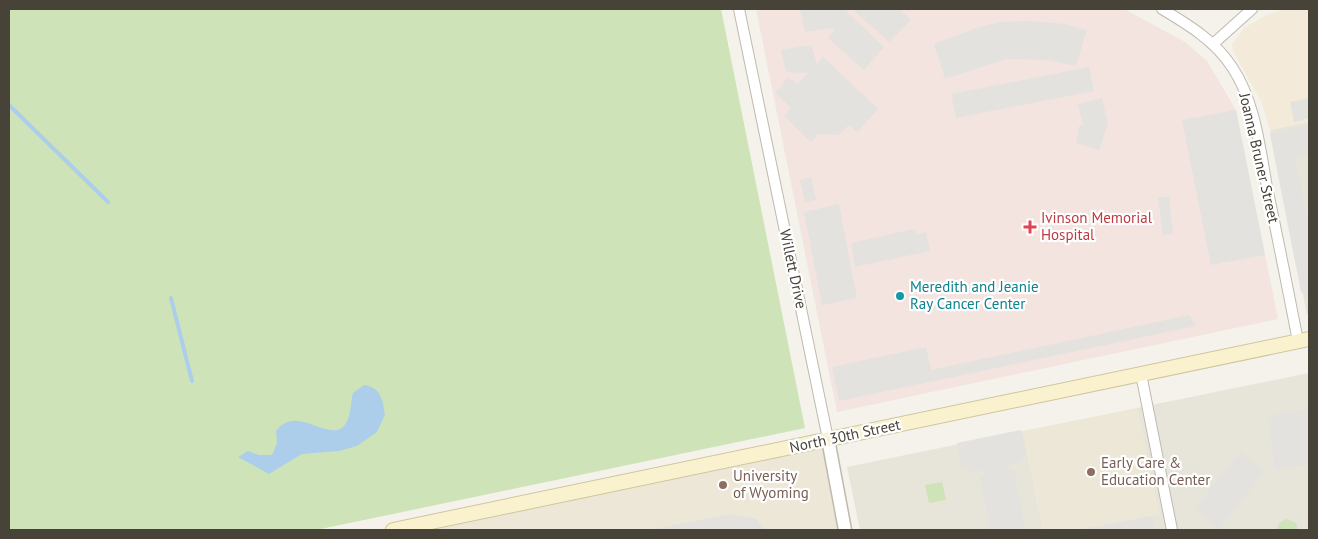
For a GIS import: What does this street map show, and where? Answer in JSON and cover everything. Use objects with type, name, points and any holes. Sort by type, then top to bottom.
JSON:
[{"type":"main road","name":"North 30th Street","points":[[392,530],[1303,340]]},
{"type":"street","name":"Willett Drive","points":[[739,9],[845,530]]},
{"type":"street","name":"Joanna Bruner Street","points":[[1162,9],[1192,27],[1213,44],[1238,78],[1250,111],[1303,340]]},
{"type":"street","points":[[1213,44],[1252,9]]},
{"type":"street","points":[[1142,374],[1172,530]]},
{"type":"shaded area","name":"Ivinson Memorial Hospital","points":[[756,9],[1124,9],[1185,42],[1207,61],[1236,110],[1278,319],[837,412]]},
{"type":"shaded area","points":[[844,9],[884,47],[864,70],[828,38],[835,30],[831,28],[805,32],[800,10]]},
{"type":"shaded area","points":[[852,9],[899,9],[911,20],[889,42]]},
{"type":"shaded area","points":[[1286,9],[1309,9],[1309,122],[1270,130],[1262,103],[1233,51],[1232,45],[1244,28],[1266,15]]},
{"type":"shaded area","points":[[1032,21],[1064,24],[1087,30],[1076,66],[1047,60],[1006,59],[945,79],[934,44],[976,28],[1000,22]]},
{"type":"shaded area","points":[[811,45],[817,64],[823,57],[878,109],[857,132],[849,125],[838,135],[818,134],[811,142],[784,116],[791,108],[776,93],[788,77],[797,84],[808,73],[786,72],[781,50]]},
{"type":"shaded area","points":[[1089,67],[1094,91],[956,118],[951,94]]},
{"type":"shaded area","points":[[1102,98],[1108,124],[1099,150],[1076,143],[1079,126],[1083,125],[1078,104]]},
{"type":"shaded area","points":[[1309,98],[1309,118],[1294,122],[1290,102]]},
{"type":"shaded area","points":[[1236,110],[1265,255],[1211,265],[1182,120]]},
{"type":"shaded area","points":[[1309,122],[1309,314],[1307,315],[1270,130]]},
{"type":"shaded area","points":[[1309,125],[1309,154],[1295,157],[1309,227],[1309,295],[1301,292],[1270,134]]},
{"type":"shaded area","points":[[811,177],[816,200],[805,202],[800,180]]},
{"type":"shaded area","points":[[1169,196],[1173,234],[1163,235],[1158,198]]},
{"type":"shaded area","points":[[839,204],[857,298],[822,305],[804,212]]},
{"type":"shaded area","points":[[914,229],[917,234],[926,232],[930,251],[855,267],[851,243]]},
{"type":"shaded area","points":[[1189,315],[1196,326],[839,401],[832,367],[926,347],[931,370]]},
{"type":"shaded area","points":[[1309,373],[1309,530],[1074,530],[1159,514],[1137,408]]},
{"type":"shaded area","name":"Early Care & Education Center","points":[[1137,408],[1159,514],[1074,530],[1043,530],[1023,431]]},
{"type":"shaded area","points":[[1309,410],[1309,465],[1274,469],[1269,420],[1283,412]]},
{"type":"shaded area","points":[[1021,430],[1026,456],[1021,458],[1022,462],[1008,465],[1006,468],[1014,470],[1025,530],[990,530],[980,477],[984,476],[986,472],[982,470],[970,473],[969,468],[962,469],[957,443]]},
{"type":"shaded area","points":[[1023,431],[1043,530],[860,530],[847,467]]},
{"type":"shaded area","name":"University of Wyoming","points":[[828,439],[845,530],[392,530]]},
{"type":"shaded area","points":[[1240,452],[1265,471],[1219,529],[1195,509]]},
{"type":"shaded area","points":[[732,514],[756,519],[766,530],[648,530]]},
{"type":"shaded area","points":[[1152,516],[1155,530],[1083,530]]},
{"type":"green space","points":[[9,9],[721,9],[805,428],[316,530],[9,530]]},
{"type":"green space","points":[[942,482],[946,500],[929,503],[925,485]]},
{"type":"green space","points":[[1287,519],[1296,523],[1298,530],[1276,530],[1280,522]]},
{"type":"water","points":[[364,385],[378,391],[382,399],[385,415],[377,432],[357,446],[339,451],[302,454],[269,474],[238,457],[248,451],[259,455],[272,455],[277,443],[276,431],[285,423],[294,421],[304,422],[332,430],[340,429],[348,419],[353,393]]},
{"type":"waterway","points":[[9,105],[108,202]]},
{"type":"waterway","points":[[171,298],[192,381]]},
{"type":"place","name":"Ivinson Memorial Hospital","points":[[1030,227]]},
{"type":"place","name":"Meredith and Jeanie Ray Cancer Center","points":[[900,296]]},
{"type":"place","name":"Early Care & Education Center","points":[[1091,472]]},
{"type":"place","name":"University of Wyoming","points":[[723,485]]}]
